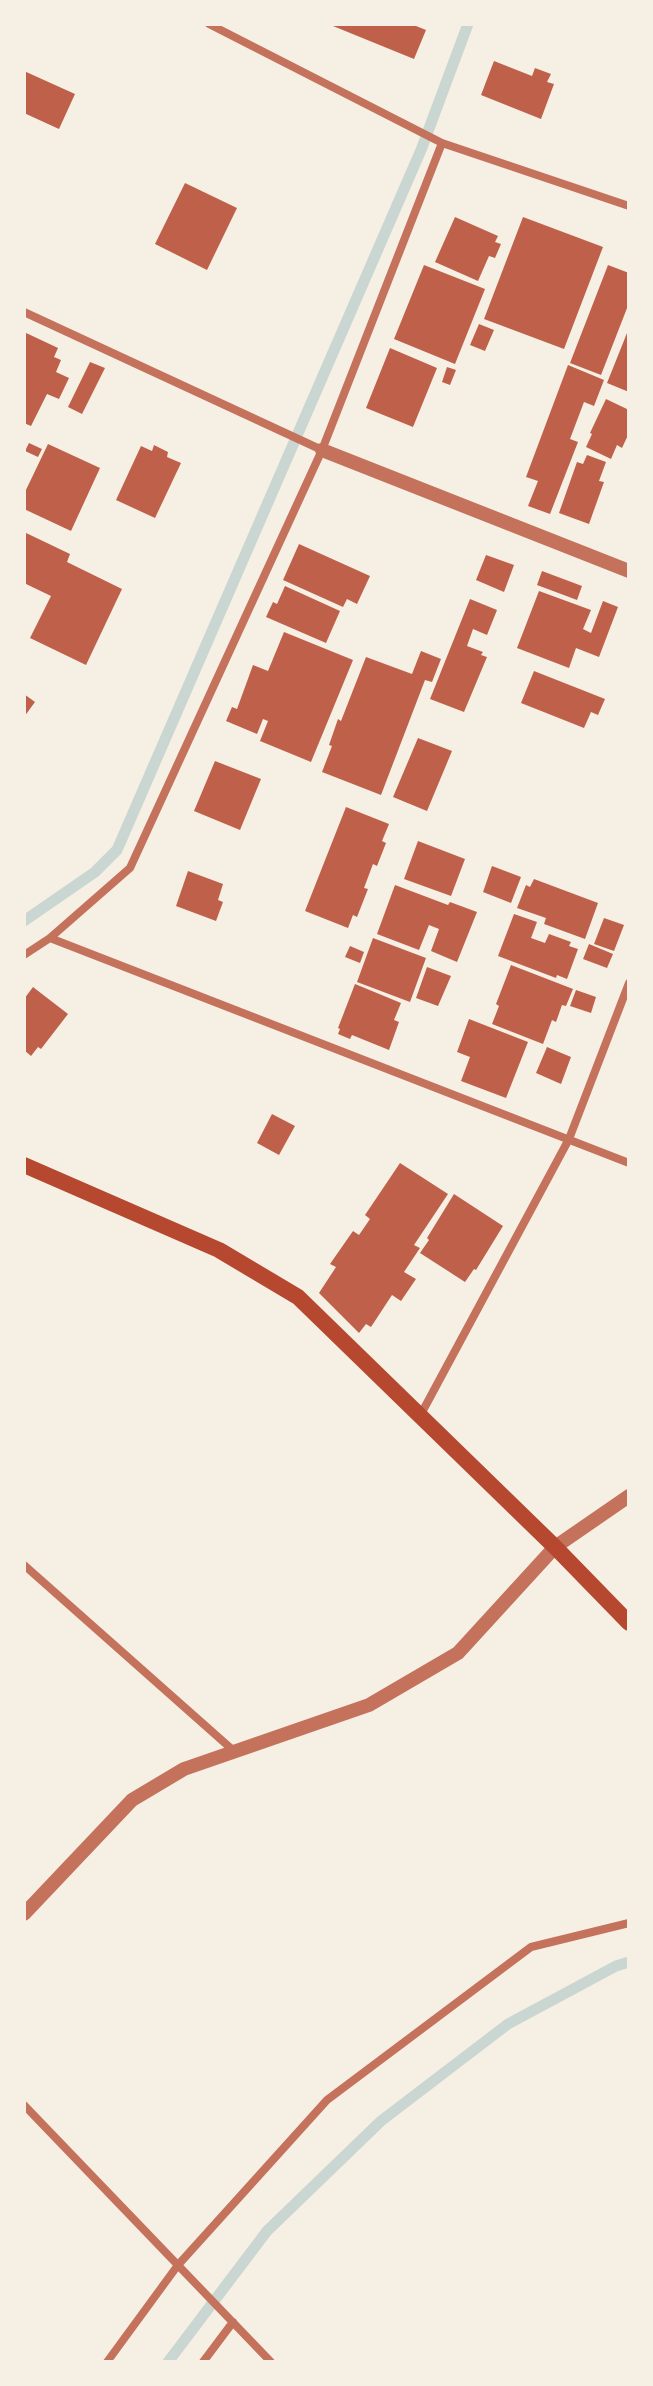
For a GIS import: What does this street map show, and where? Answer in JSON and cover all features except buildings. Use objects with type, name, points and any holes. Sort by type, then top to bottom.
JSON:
[{"type":"main road","points":[[24,1165],[219,1250],[298,1297],[629,1623]]},
{"type":"street","points":[[209,24],[442,143],[629,206]]},
{"type":"street","points":[[24,955],[50,938],[130,868],[322,450],[442,143]]},
{"type":"street","points":[[24,312],[322,450],[629,571]]},
{"type":"street","points":[[50,938],[629,1163]]},
{"type":"street","points":[[420,1416],[569,1139],[629,983]]},
{"type":"street","points":[[24,1914],[132,1800],[184,1769],[369,1705],[458,1653],[555,1547],[629,1496]]},
{"type":"street","points":[[24,1565],[235,1752]]},
{"type":"street","points":[[107,2362],[178,2265],[327,2100],[531,1947],[629,1923]]},
{"type":"street","points":[[24,2105],[271,2362]]},
{"type":"street","points":[[203,2362],[233,2322]]},
{"type":"waterway","points":[[24,921],[95,872],[117,850],[421,150],[468,24]]},
{"type":"waterway","points":[[168,2362],[267,2231],[381,2121],[508,2024],[629,1962]]}]
